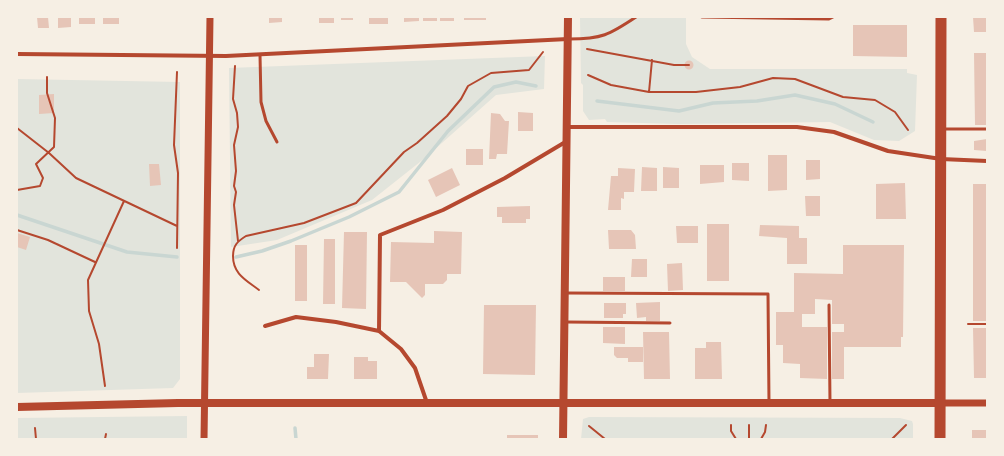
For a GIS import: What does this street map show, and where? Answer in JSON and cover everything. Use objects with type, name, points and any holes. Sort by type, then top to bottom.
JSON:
[{"type":"highway","points":[[940,439],[941,17]]},
{"type":"main road","points":[[564,439],[564,294],[568,127],[568,17]]},
{"type":"main road","points":[[17,406],[205,403],[940,403]]},
{"type":"street","points":[[204,439],[210,17]]},
{"type":"street","points":[[17,54],[210,57],[568,39]]},
{"type":"street","points":[[568,127],[797,127],[834,132],[888,151],[941,159],[987,161]]},
{"type":"street","points":[[379,331],[380,235],[443,210],[505,178],[567,141]]},
{"type":"street","points":[[265,326],[296,317],[336,322],[379,331],[401,349],[415,368],[427,403]]},
{"type":"street","points":[[940,403],[987,403]]},
{"type":"lane","points":[[568,39],[596,39],[612,33],[636,17]]},
{"type":"lane","points":[[702,17],[829,19],[833,17]]},
{"type":"lane","points":[[260,55],[260,102],[266,121],[277,142]]},
{"type":"lane","points":[[941,129],[987,129]]},
{"type":"lane","points":[[564,294],[768,294],[769,403]]},
{"type":"lane","points":[[829,305],[830,403]]},
{"type":"lane","points":[[564,322],[670,323]]},
{"type":"path","points":[[587,50],[674,65],[689,65]]},
{"type":"path","points":[[259,290],[238,272],[233,265],[233,249],[238,241],[246,236],[304,223],[356,203],[404,152],[417,144],[447,116],[462,99],[468,86],[491,73],[529,70],[542,52]]},
{"type":"path","points":[[649,92],[652,60]]},
{"type":"path","points":[[235,66],[233,99],[237,113],[238,127],[234,145],[236,171],[234,186],[236,192],[234,205],[238,241]]},
{"type":"path","points":[[177,72],[174,145],[178,173],[177,248]]},
{"type":"path","points":[[588,75],[611,85],[649,92],[696,92],[740,87],[773,78],[795,80],[843,97],[874,100],[895,112],[908,130]]},
{"type":"path","points":[[17,190],[40,186],[44,178],[36,164],[37,161],[49,153],[54,147],[55,118],[48,94],[47,77]]},
{"type":"path","points":[[17,128],[49,153],[76,178],[177,226]]},
{"type":"path","points":[[105,386],[99,344],[89,311],[88,280],[124,201]]},
{"type":"path","points":[[17,230],[48,240],[95,262]]},
{"type":"path","points":[[968,324],[987,324]]},
{"type":"path","points":[[730,425],[731,431],[736,439]]},
{"type":"path","points":[[761,439],[766,432],[766,425]]},
{"type":"path","points":[[892,439],[906,425]]},
{"type":"path","points":[[589,426],[605,439]]},
{"type":"path","points":[[748,439],[749,426]]},
{"type":"path","points":[[35,428],[36,439]]},
{"type":"path","points":[[105,439],[106,434]]},
{"type":"shaded area","points":[[580,17],[686,17],[686,44],[692,57],[710,69],[907,69],[907,73],[917,75],[915,131],[899,141],[874,140],[830,122],[678,124],[607,122],[605,119],[589,120],[583,111]]},
{"type":"shaded area","points":[[545,56],[544,89],[496,95],[425,158],[372,200],[277,240],[231,247],[229,68]]},
{"type":"shaded area","points":[[17,79],[180,82],[180,379],[173,388],[17,393]]},
{"type":"shaded area","points":[[187,416],[187,439],[17,439],[17,418]]},
{"type":"shaded area","points":[[589,417],[900,418],[912,421],[913,439],[581,439],[583,419]]},
{"type":"building","points":[[37,17],[48,17],[49,28],[38,28]]},
{"type":"building","points":[[58,17],[71,17],[71,27],[58,28]]},
{"type":"building","points":[[79,17],[95,17],[95,24],[79,24]]},
{"type":"building","points":[[103,17],[119,17],[119,24],[103,24]]},
{"type":"building","points":[[269,17],[282,17],[282,22],[269,23]]},
{"type":"building","points":[[319,17],[334,17],[334,23],[319,23]]},
{"type":"building","points":[[341,17],[353,17],[353,20],[341,20]]},
{"type":"building","points":[[369,17],[388,17],[388,24],[369,24]]},
{"type":"building","points":[[404,17],[419,17],[419,21],[404,22]]},
{"type":"building","points":[[423,17],[437,17],[437,21],[423,21]]},
{"type":"building","points":[[440,17],[454,17],[454,21],[440,21]]},
{"type":"building","points":[[464,17],[486,17],[486,20],[464,20]]},
{"type":"building","points":[[973,17],[987,17],[987,32],[974,32]]},
{"type":"building","points":[[853,25],[907,25],[907,57],[853,56]]},
{"type":"building","points":[[974,53],[987,53],[987,125],[975,125]]},
{"type":"building","points":[[689,60],[694,65],[689,70],[684,65]]},
{"type":"building","points":[[54,94],[54,113],[39,114],[39,95]]},
{"type":"building","points":[[518,112],[533,113],[533,131],[518,131]]},
{"type":"building","points":[[491,113],[500,114],[505,121],[509,121],[507,154],[497,154],[496,159],[489,159]]},
{"type":"building","points":[[987,139],[987,151],[974,150],[974,141]]},
{"type":"building","points":[[466,149],[483,149],[483,165],[466,165]]},
{"type":"building","points":[[768,155],[787,155],[787,190],[768,191]]},
{"type":"building","points":[[806,160],[820,160],[820,179],[806,180]]},
{"type":"building","points":[[732,163],[749,163],[749,181],[732,180]]},
{"type":"building","points":[[149,164],[159,164],[161,185],[150,186]]},
{"type":"building","points":[[700,165],[724,165],[724,182],[700,184]]},
{"type":"building","points":[[642,167],[657,168],[657,191],[641,191]]},
{"type":"building","points":[[663,167],[679,168],[679,188],[663,188]]},
{"type":"building","points":[[452,168],[460,185],[436,197],[428,180]]},
{"type":"building","points":[[618,168],[635,169],[634,192],[624,192],[624,199],[621,198],[621,210],[608,210],[611,176],[618,176]]},
{"type":"building","points":[[905,183],[906,219],[876,219],[876,184]]},
{"type":"building","points":[[973,184],[987,184],[987,321],[973,321]]},
{"type":"building","points":[[805,196],[820,196],[820,216],[806,216]]},
{"type":"building","points":[[530,206],[530,219],[526,219],[526,223],[502,223],[502,217],[497,217],[497,207]]},
{"type":"building","points":[[707,224],[729,224],[729,281],[707,281]]},
{"type":"building","points":[[760,225],[799,226],[799,238],[807,238],[807,264],[787,264],[787,238],[759,236]]},
{"type":"building","points":[[676,226],[698,226],[698,243],[677,243]]},
{"type":"building","points":[[608,230],[631,230],[635,235],[636,249],[609,249]]},
{"type":"building","points":[[434,231],[462,232],[461,274],[447,274],[447,280],[443,284],[425,284],[425,295],[422,298],[406,282],[390,282],[391,242],[434,243]]},
{"type":"building","points":[[344,232],[367,232],[366,309],[342,308]]},
{"type":"building","points":[[17,233],[30,237],[26,250],[17,247]]},
{"type":"building","points":[[324,239],[335,239],[335,304],[323,304]]},
{"type":"building","points":[[295,245],[307,245],[307,301],[295,301]]},
{"type":"building","points":[[843,245],[904,245],[903,337],[901,337],[901,347],[844,347],[844,379],[832,379],[832,332],[844,332],[844,324],[832,324],[832,300],[815,299],[815,314],[802,314],[802,327],[827,327],[827,379],[800,378],[800,364],[783,363],[783,345],[776,345],[776,312],[794,312],[794,273],[843,274]]},
{"type":"building","points":[[632,259],[647,259],[647,277],[631,277]]},
{"type":"building","points":[[682,263],[683,290],[668,291],[667,264]]},
{"type":"building","points":[[603,277],[625,277],[625,291],[603,291]]},
{"type":"building","points":[[660,302],[660,321],[646,321],[646,317],[637,318],[636,303]]},
{"type":"building","points":[[604,303],[626,303],[626,314],[623,314],[623,318],[604,318]]},
{"type":"building","points":[[484,305],[536,305],[535,375],[483,374]]},
{"type":"building","points":[[603,327],[625,327],[625,344],[603,343]]},
{"type":"building","points":[[973,328],[987,328],[987,378],[974,378]]},
{"type":"building","points":[[643,332],[669,332],[670,379],[644,379]]},
{"type":"building","points":[[706,342],[721,342],[722,379],[695,379],[695,348],[706,348]]},
{"type":"building","points":[[614,347],[643,347],[643,362],[628,362],[628,358],[617,358],[614,355]]},
{"type":"building","points":[[314,354],[329,354],[328,379],[307,379],[307,367],[314,367]]},
{"type":"building","points":[[354,357],[368,357],[368,361],[377,361],[377,379],[354,379]]},
{"type":"building","points":[[972,430],[987,430],[987,439],[972,439]]},
{"type":"building","points":[[507,435],[538,435],[538,439],[507,439]]},
{"type":"waterway","points":[[236,257],[262,251],[291,241],[349,217],[399,192],[448,131],[494,87],[516,82],[536,86]]},
{"type":"waterway","points":[[597,101],[679,111],[713,103],[757,101],[795,95],[835,104],[873,122]]},
{"type":"waterway","points":[[17,215],[127,252],[177,257]]},
{"type":"waterway","points":[[295,428],[296,439]]}]
